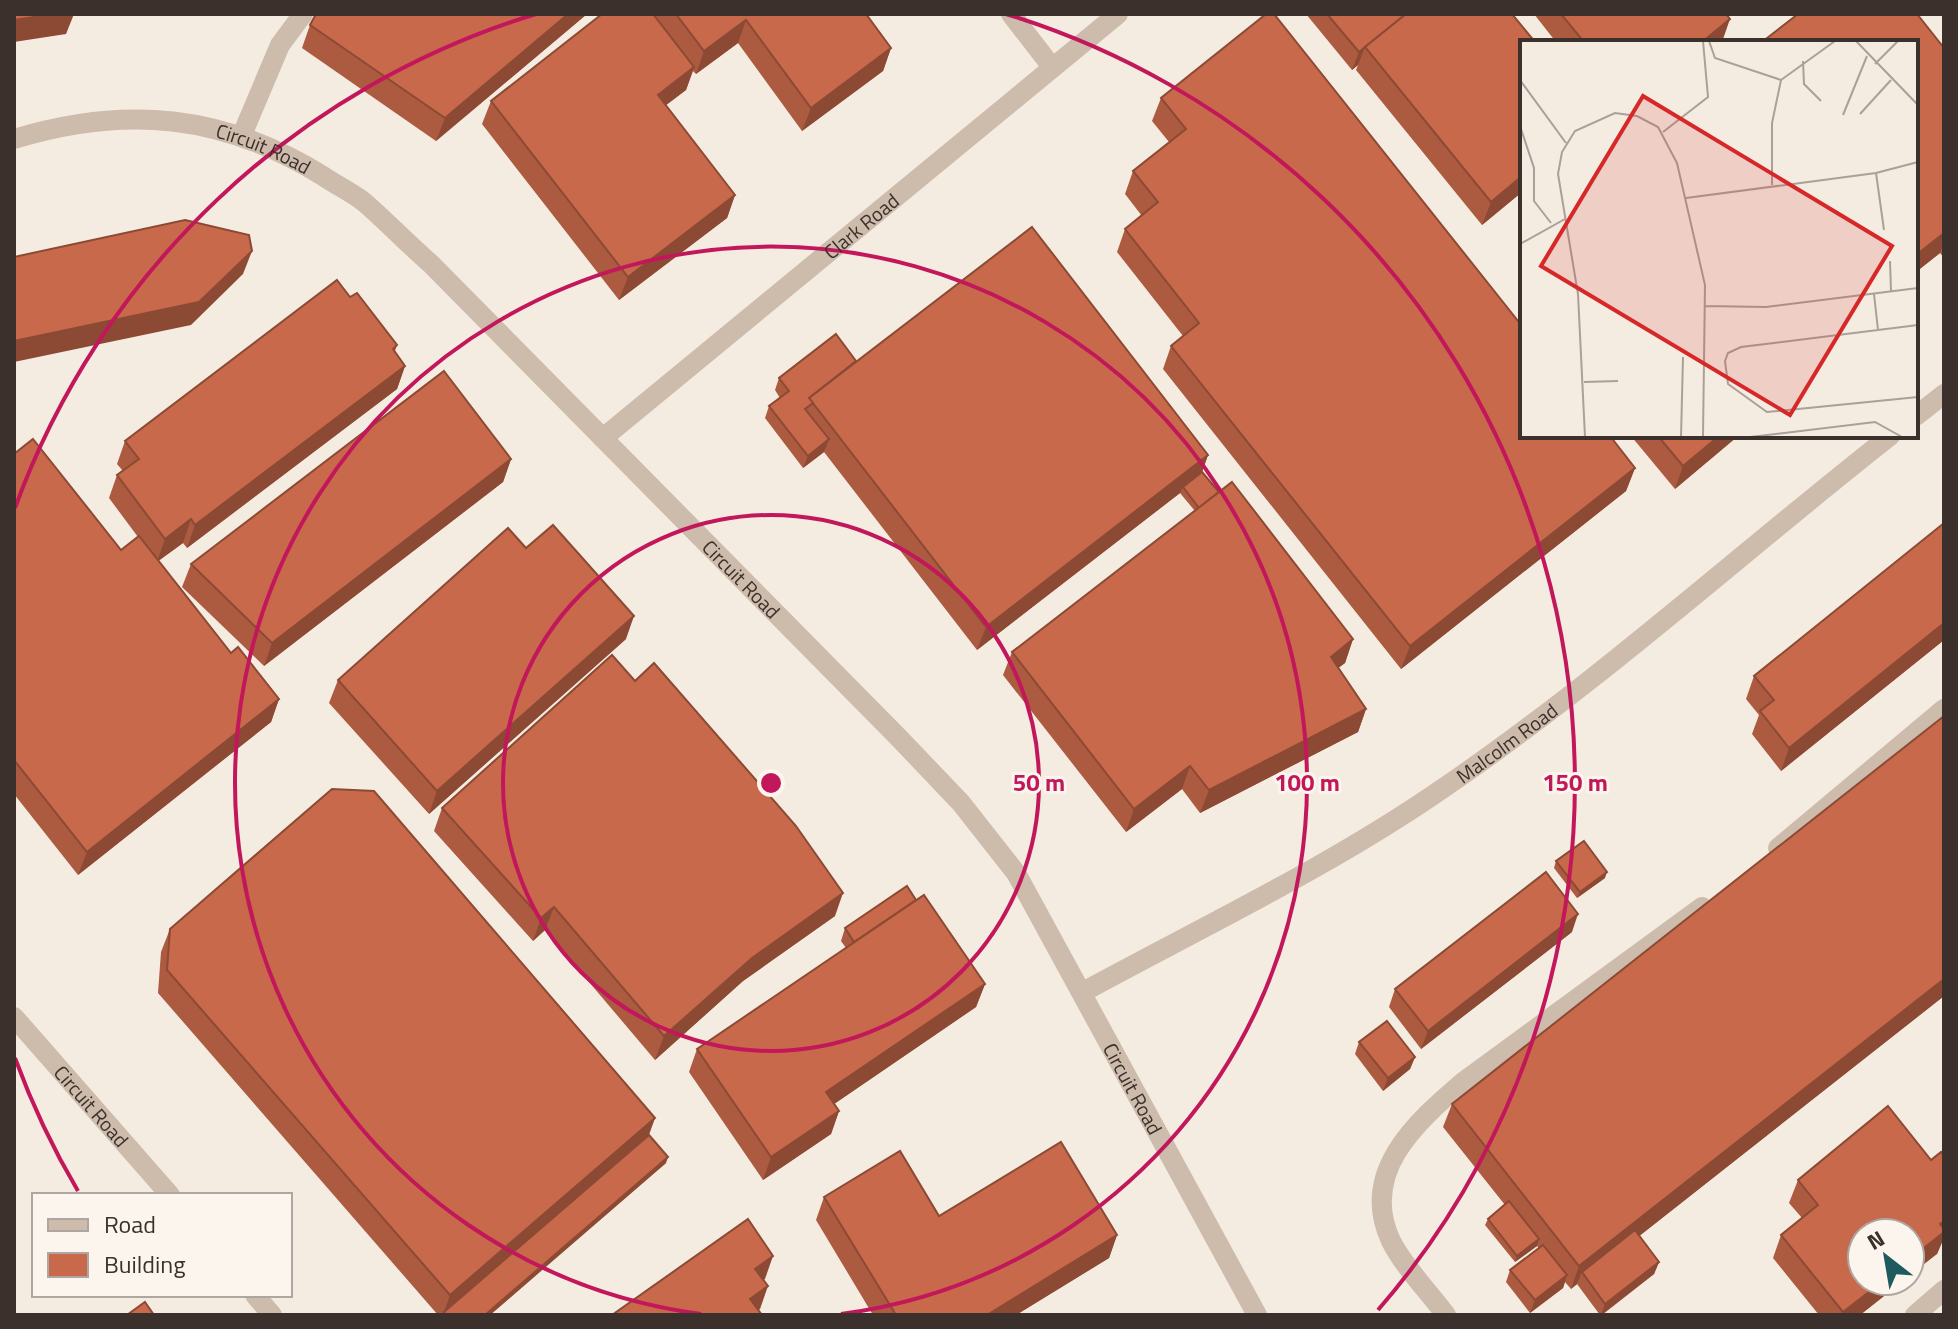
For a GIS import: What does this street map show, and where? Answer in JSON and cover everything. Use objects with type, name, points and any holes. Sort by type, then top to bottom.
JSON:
[{"type":"lane","points":[[242,135],[280,45],[303,14]]},
{"type":"lane","points":[[1011,14],[1052,67]]},
{"type":"lane","name":"Clark Road","points":[[603,438],[1118,14]]},
{"type":"lane","name":"Circuit Road","points":[[14,139],[112,119],[197,123],[242,135],[304,164],[362,200],[431,264],[961,803],[1016,873],[1257,1315]]},
{"type":"lane","points":[[1918,414],[1944,394]]},
{"type":"lane","name":"Malcolm Road","points":[[1083,992],[1350,850],[1445,788],[1583,684],[1888,438]]},
{"type":"lane","points":[[1761,861],[1944,709]]},
{"type":"lane","points":[[1446,1315],[1392,1243],[1382,1214],[1381,1181],[1402,1144],[1435,1106],[1463,1082],[1713,900]]},
{"type":"lane","name":"Circuit Road","points":[[14,1017],[168,1193]]},
{"type":"lane","points":[[1915,1315],[1944,1290]]},
{"type":"lane","points":[[257,1297],[272,1315]]},
{"type":"building","points":[[14,14],[54,14],[14,20]]},
{"type":"building","points":[[316,14],[568,14],[445,118],[310,25]]},
{"type":"building","points":[[602,14],[653,14],[694,67],[658,95],[735,195],[628,277],[491,101]]},
{"type":"building","points":[[676,14],[866,14],[891,48],[811,108],[746,20],[704,51]]},
{"type":"building","points":[[1266,14],[1274,14],[1520,323],[1520,438],[1612,438],[1635,468],[1410,646],[1171,346],[1199,323],[1125,229],[1158,202],[1133,171],[1186,129],[1161,98]]},
{"type":"building","points":[[1327,14],[1406,14],[1359,52]]},
{"type":"building","points":[[1406,14],[1512,14],[1533,40],[1520,40],[1520,178],[1491,202],[1365,47]]},
{"type":"building","points":[[1561,14],[1726,14],[1730,19],[1704,40],[1582,40]]},
{"type":"building","points":[[1798,14],[1917,14],[1944,48],[1944,233],[1918,253],[1918,40],[1765,40]]},
{"type":"building","points":[[185,220],[249,235],[252,251],[199,302],[14,341],[14,257]]},
{"type":"building","points":[[1032,227],[1208,455],[986,627],[809,398]]},
{"type":"building","points":[[337,280],[350,297],[357,293],[397,345],[393,349],[405,366],[195,525],[191,519],[165,539],[117,475],[139,459],[125,441]]},
{"type":"building","points":[[836,334],[856,361],[809,398],[813,403],[805,409],[829,439],[808,456],[769,406],[789,391],[779,378]]},
{"type":"building","points":[[444,371],[511,459],[272,643],[191,564]]},
{"type":"building","points":[[1660,438],[1717,438],[1683,466]]},
{"type":"building","points":[[33,439],[121,550],[139,536],[231,653],[238,647],[279,699],[87,852],[14,760],[14,454]]},
{"type":"building","points":[[1202,472],[1219,492],[1199,508],[1183,487]]},
{"type":"building","points":[[1232,482],[1353,639],[1331,657],[1366,709],[1209,790],[1190,766],[1134,809],[1012,652]]},
{"type":"building","points":[[1944,523],[1944,623],[1789,748],[1760,711],[1774,700],[1754,676]]},
{"type":"building","points":[[553,525],[634,616],[437,791],[338,680],[508,528],[526,548]]},
{"type":"building","points":[[612,655],[635,681],[654,663],[796,826],[843,893],[752,958],[664,1036],[554,907],[541,918],[442,808]]},
{"type":"building","points":[[1944,716],[1944,979],[1579,1266],[1452,1104]]},
{"type":"building","points":[[332,789],[374,791],[655,1118],[450,1295],[167,970],[170,929]]},
{"type":"building","points":[[1584,841],[1607,872],[1580,892],[1556,861]]},
{"type":"building","points":[[1546,872],[1578,914],[1428,1031],[1395,989]]},
{"type":"building","points":[[907,886],[916,900],[854,942],[845,928]]},
{"type":"building","points":[[924,895],[985,984],[826,1092],[839,1111],[771,1157],[697,1049]]},
{"type":"building","points":[[1387,1021],[1415,1057],[1388,1078],[1359,1042]]},
{"type":"building","points":[[1888,1106],[1931,1160],[1941,1152],[1944,1156],[1944,1221],[1940,1224],[1944,1232],[1926,1246],[1926,1217],[1846,1217],[1846,1297],[1862,1297],[1843,1312],[1781,1235],[1818,1205],[1798,1180]]},
{"type":"building","points":[[649,1135],[668,1157],[485,1315],[446,1315],[444,1312]]},
{"type":"building","points":[[1061,1142],[1117,1235],[987,1315],[896,1315],[824,1197],[900,1151],[939,1216]]},
{"type":"building","points":[[1509,1201],[1539,1239],[1517,1256],[1488,1219]]},
{"type":"building","points":[[748,1219],[773,1256],[755,1269],[768,1286],[750,1299],[762,1315],[612,1315]]},
{"type":"building","points":[[1635,1230],[1659,1262],[1605,1304],[1582,1272]]},
{"type":"building","points":[[1543,1245],[1567,1275],[1535,1300],[1510,1270]]},
{"type":"building","points":[[145,1302],[154,1315],[127,1315]]}]
